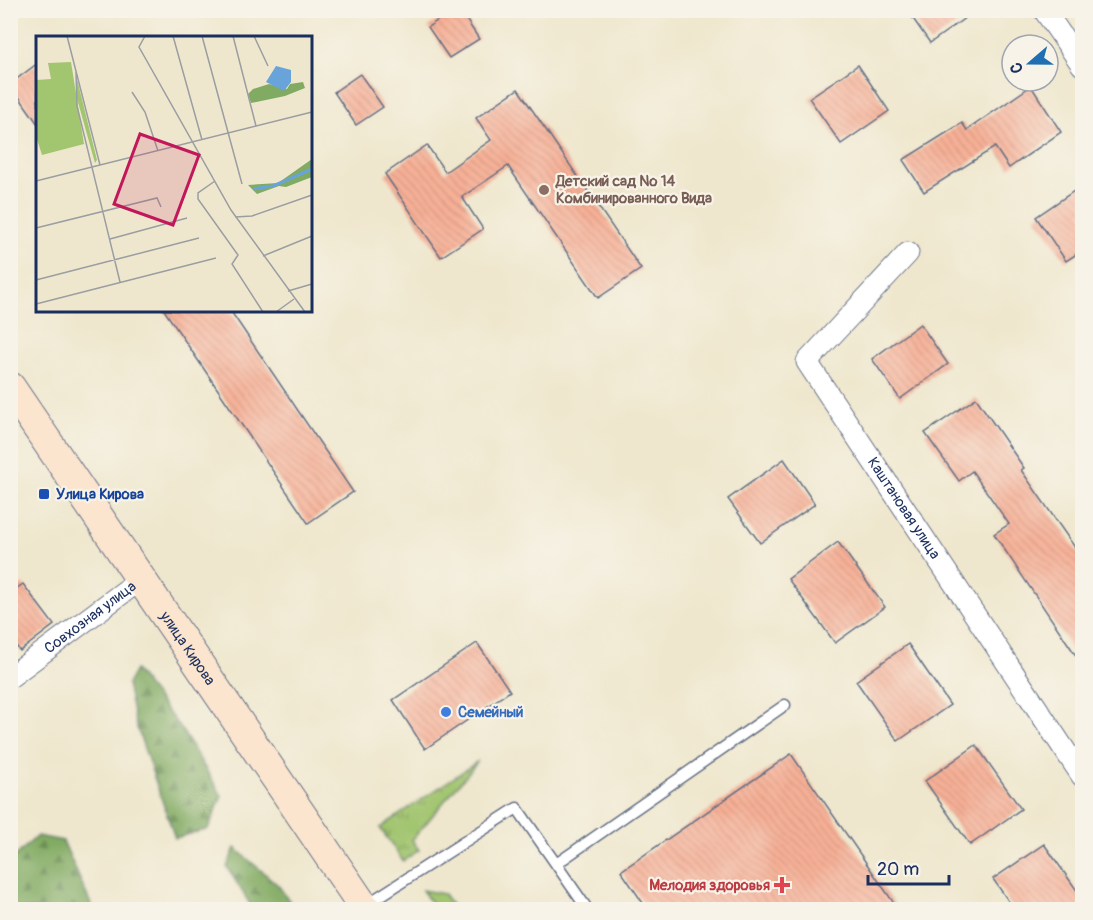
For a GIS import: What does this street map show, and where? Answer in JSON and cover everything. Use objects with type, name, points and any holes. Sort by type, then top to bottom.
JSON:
[{"type":"street","points":[[1044,10],[1083,65]]},
{"type":"street","name":"Каштановая улица","points":[[908,253],[807,362],[1083,776]]},
{"type":"street","name":"улица Кирова","points":[[10,387],[365,908]]},
{"type":"street","name":"Совхозная улица","points":[[10,677],[141,579]]},
{"type":"lane","points":[[556,864],[785,705]]},
{"type":"lane","points":[[365,908],[517,808],[588,909]]},
{"type":"green space","points":[[135,670],[181,729],[222,796],[208,829],[175,838],[135,722],[127,684]]},
{"type":"green space","points":[[478,761],[412,840],[419,850],[403,861],[380,828]]},
{"type":"green space","points":[[37,836],[63,841],[93,909],[11,909],[11,860]]},
{"type":"green space","points":[[235,848],[278,885],[295,909],[253,909],[227,867]]},
{"type":"green space","points":[[422,890],[444,894],[454,909],[435,909]]},
{"type":"building","points":[[453,10],[460,10],[479,39],[449,58],[428,27]]},
{"type":"building","points":[[907,10],[976,10],[930,43]]},
{"type":"building","points":[[36,64],[36,121],[10,84]]},
{"type":"building","points":[[858,65],[889,111],[841,144],[809,98]]},
{"type":"building","points":[[360,74],[383,107],[356,125],[334,92]]},
{"type":"building","points":[[518,89],[641,269],[598,298],[508,166],[462,197],[483,229],[441,257],[385,174],[427,145],[445,172],[491,140],[476,118]]},
{"type":"building","points":[[1021,93],[1036,93],[1061,132],[1009,168],[995,147],[924,192],[903,160],[962,123],[967,130]]},
{"type":"building","points":[[1083,185],[1083,250],[1066,261],[1036,217]]},
{"type":"building","points":[[165,312],[231,312],[353,492],[308,523]]},
{"type":"building","points":[[920,324],[948,364],[900,399],[872,359]]},
{"type":"building","points":[[976,398],[1024,468],[1021,470],[1083,559],[1083,666],[994,534],[1009,524],[972,471],[959,481],[925,433]]},
{"type":"building","points":[[784,459],[815,504],[760,543],[728,499]]},
{"type":"building","points":[[838,542],[885,607],[835,643],[788,579]]},
{"type":"building","points":[[23,584],[54,625],[20,651],[10,638],[10,593]]},
{"type":"building","points":[[477,643],[510,691],[425,749],[393,700]]},
{"type":"building","points":[[908,644],[950,705],[898,741],[856,681]]},
{"type":"building","points":[[976,745],[1021,809],[970,845],[925,781]]},
{"type":"building","points":[[791,754],[898,909],[647,909],[621,871]]},
{"type":"building","points":[[1044,844],[1083,899],[1083,909],[1014,909],[993,879]]},
{"type":"place","name":"Детский сад № 14 Комбинированного Вида","points":[[544,190]]},
{"type":"place","name":"Улица Кирова","points":[[44,494]]},
{"type":"place","name":"Семейный","points":[[446,712]]},
{"type":"place","name":"Мелодия здоровья","points":[[782,885]]}]
